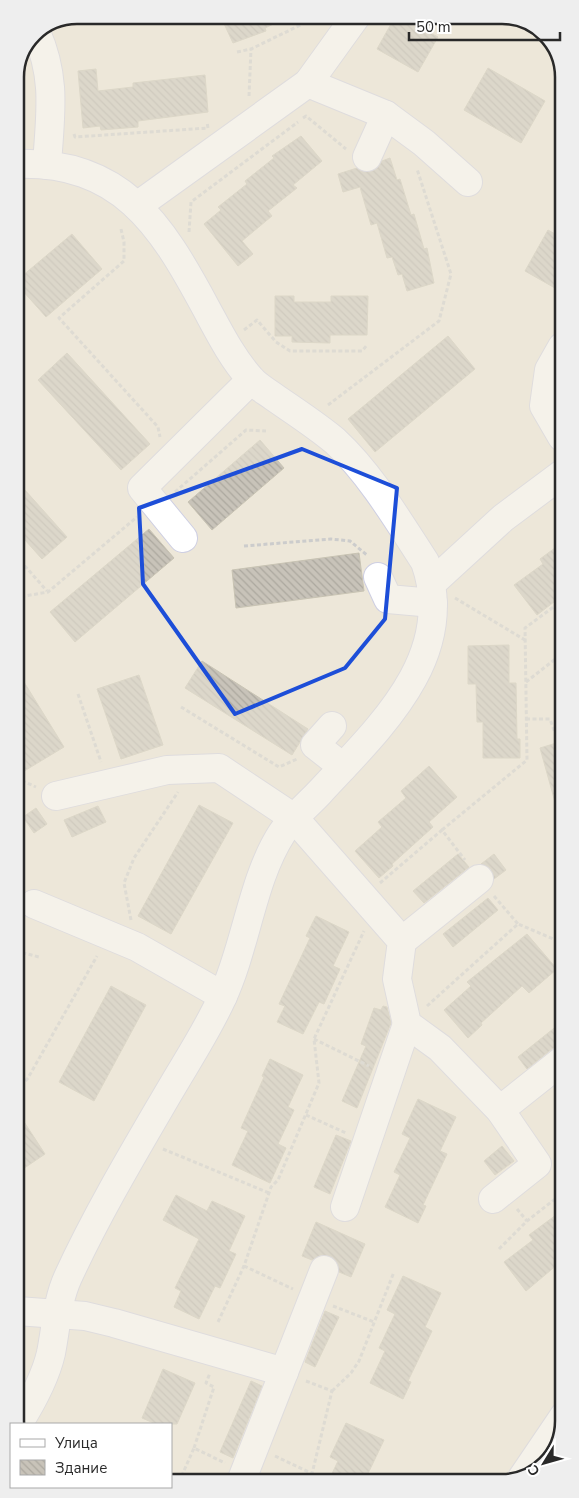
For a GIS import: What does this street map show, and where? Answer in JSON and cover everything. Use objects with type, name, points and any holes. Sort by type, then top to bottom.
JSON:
[{"type":"street","points":[[138,206],[308,82],[350,24]]},
{"type":"street","points":[[39,40],[49,69],[52,93],[47,165]]},
{"type":"street","points":[[308,82],[386,115],[424,143],[468,182]]},
{"type":"street","points":[[371,149],[386,115]]},
{"type":"street","points":[[24,164],[47,165],[72,169],[97,177],[138,206],[174,249],[226,344],[251,380],[334,440],[360,468],[425,562],[432,594],[424,654],[416,674],[391,714],[282,833],[266,867],[223,996],[143,1137],[68,1277],[59,1303],[59,1314],[45,1374],[24,1413]]},
{"type":"street","points":[[555,359],[549,370],[544,406],[555,425]]},
{"type":"street","points":[[183,538],[142,488],[251,380]]},
{"type":"street","points":[[378,577],[388,599],[432,594],[503,518],[555,479]]},
{"type":"street","points":[[324,736],[343,767]]},
{"type":"street","points":[[56,796],[167,770],[219,768],[294,818],[402,941]]},
{"type":"street","points":[[344,1207],[407,1024],[397,979],[402,941],[478,879]]},
{"type":"street","points":[[34,904],[138,946],[223,996]]},
{"type":"street","points":[[407,1024],[440,1048],[500,1110],[537,1164],[493,1199]]},
{"type":"street","points":[[500,1110],[555,1066]]},
{"type":"street","points":[[243,1474],[324,1270]]},
{"type":"street","points":[[24,1312],[85,1316],[114,1322],[284,1372]]},
{"type":"street","points":[[530,1466],[554,1430]]},
{"type":"path","points":[[238,52],[251,49],[302,24]]},
{"type":"path","points":[[248,127],[251,49]]},
{"type":"path","points":[[174,249],[190,232],[191,202],[306,116],[347,150],[371,149]]},
{"type":"path","points":[[50,120],[72,120],[75,137],[208,128],[207,122]]},
{"type":"path","points":[[307,421],[439,321],[451,274],[416,166]]},
{"type":"path","points":[[121,229],[124,242],[124,261],[59,318],[158,427],[166,464]]},
{"type":"path","points":[[226,344],[258,320],[276,342],[290,351],[362,351],[367,345]]},
{"type":"path","points":[[244,546],[331,539],[350,541],[373,560],[378,577]]},
{"type":"path","points":[[24,566],[48,592]]},
{"type":"path","points":[[432,594],[525,640]]},
{"type":"path","points":[[218,1322],[244,1266],[269,1193],[278,1180],[320,1083],[314,1039],[372,907],[442,830],[527,760],[525,628],[555,606]]},
{"type":"path","points":[[526,682],[555,659]]},
{"type":"path","points":[[78,694],[109,784]]},
{"type":"path","points":[[181,707],[279,767],[295,760],[324,736]]},
{"type":"path","points":[[526,719],[550,719],[555,733]]},
{"type":"path","points":[[442,830],[478,879],[518,924],[555,940]]},
{"type":"path","points":[[407,1024],[518,924]]},
{"type":"path","points":[[24,953],[39,957]]},
{"type":"path","points":[[314,1039],[389,1076]]},
{"type":"path","points":[[306,1115],[365,1142]]},
{"type":"path","points":[[143,1137],[168,1152],[269,1193]]},
{"type":"path","points":[[552,1143],[555,1147]]},
{"type":"path","points":[[499,1249],[527,1221],[555,1199]]},
{"type":"path","points":[[254,1446],[313,1474],[332,1392],[360,1361],[394,1272]]},
{"type":"path","points":[[182,1474],[194,1448],[214,1387],[206,1383],[216,1353]]},
{"type":"path","points":[[284,1372],[332,1392]]},
{"type":"path","points":[[194,1448],[241,1474]]},
{"type":"highlighted area","points":[[302,449],[397,488],[385,619],[345,668],[235,714],[143,584],[139,508]]},
{"type":"building","points":[[224,24],[274,24],[265,28],[266,31],[233,43]]},
{"type":"building","points":[[391,24],[413,24],[438,37],[418,72],[377,49]]},
{"type":"building","points":[[488,68],[545,101],[521,143],[464,110]]},
{"type":"building","points":[[96,69],[98,91],[133,87],[133,83],[205,75],[208,112],[138,121],[138,127],[101,130],[100,126],[83,128],[78,71]]},
{"type":"building","points":[[301,136],[322,161],[293,185],[297,188],[268,211],[272,216],[242,241],[253,254],[238,266],[204,224],[221,210],[218,207],[247,184],[245,181],[274,158],[272,156]]},
{"type":"building","points":[[390,158],[397,180],[400,179],[411,215],[414,214],[424,249],[427,248],[434,283],[407,291],[402,274],[398,275],[392,257],[387,258],[377,223],[371,225],[360,187],[343,192],[338,174],[357,168],[369,172],[376,169],[382,161]]},
{"type":"building","points":[[548,230],[555,234],[555,288],[525,271]]},
{"type":"building","points":[[72,234],[102,269],[46,317],[24,292],[24,274]]},
{"type":"building","points":[[275,296],[294,296],[294,302],[331,302],[331,296],[368,296],[367,335],[330,335],[330,343],[292,342],[292,336],[275,336]]},
{"type":"building","points":[[448,336],[475,369],[375,452],[348,419]]},
{"type":"building","points":[[67,353],[150,444],[121,470],[38,380]]},
{"type":"building","points":[[260,440],[284,468],[212,530],[188,502]]},
{"type":"building","points":[[24,489],[67,537],[42,559],[24,539]]},
{"type":"building","points":[[149,529],[174,558],[75,642],[50,612]]},
{"type":"building","points":[[555,548],[555,601],[537,615],[514,585],[543,564],[540,559]]},
{"type":"building","points":[[359,553],[364,591],[236,608],[232,570]]},
{"type":"building","points":[[509,645],[509,683],[516,683],[517,739],[520,739],[520,758],[483,758],[483,722],[477,722],[476,684],[468,684],[468,646]]},
{"type":"building","points":[[202,661],[308,729],[292,755],[185,688]]},
{"type":"building","points":[[139,675],[163,745],[121,759],[97,689]]},
{"type":"building","points":[[24,682],[64,747],[24,771]]},
{"type":"building","points":[[555,743],[555,802],[540,748]]},
{"type":"building","points":[[429,766],[457,797],[429,822],[433,827],[379,878],[355,851],[382,827],[378,822],[406,798],[401,791]]},
{"type":"building","points":[[199,805],[233,823],[171,934],[138,916]]},
{"type":"building","points":[[98,806],[106,822],[72,837],[64,820]]},
{"type":"building","points":[[36,808],[47,824],[34,833],[24,816]]},
{"type":"building","points":[[458,854],[469,867],[424,903],[413,891]]},
{"type":"building","points":[[494,854],[506,870],[494,879],[491,869],[481,864]]},
{"type":"building","points":[[488,898],[498,910],[453,947],[443,934]]},
{"type":"building","points":[[316,916],[349,932],[333,966],[340,969],[324,1004],[319,1002],[303,1034],[277,1022],[285,1006],[279,1004],[310,938],[306,936]]},
{"type":"building","points":[[527,934],[555,967],[555,971],[529,993],[522,986],[481,1023],[482,1025],[468,1038],[444,1010],[471,986],[467,982]]},
{"type":"building","points":[[111,986],[146,1005],[94,1101],[59,1082]]},
{"type":"building","points":[[383,1006],[387,1007],[391,1023],[357,1108],[342,1101],[366,1046],[361,1044],[374,1008],[381,1010]]},
{"type":"building","points":[[555,1027],[555,1047],[527,1069],[518,1057]]},
{"type":"building","points":[[270,1059],[303,1075],[288,1107],[294,1110],[278,1144],[286,1148],[270,1183],[232,1165],[248,1131],[241,1128]]},
{"type":"building","points":[[418,1099],[456,1117],[440,1151],[447,1154],[423,1205],[426,1206],[418,1223],[385,1207],[400,1175],[394,1172],[410,1138],[402,1134]]},
{"type":"building","points":[[24,1122],[45,1154],[24,1168]]},
{"type":"building","points":[[336,1135],[351,1141],[330,1194],[314,1187]]},
{"type":"building","points":[[502,1146],[514,1161],[495,1175],[484,1161]]},
{"type":"building","points":[[176,1195],[207,1211],[212,1201],[245,1216],[229,1251],[236,1254],[220,1288],[215,1286],[199,1319],[174,1307],[181,1291],[175,1288],[199,1239],[163,1220]]},
{"type":"building","points":[[555,1216],[555,1267],[526,1291],[504,1262],[533,1240],[529,1235]]},
{"type":"building","points":[[316,1222],[365,1244],[351,1277],[339,1272],[336,1261],[330,1256],[321,1255],[312,1260],[302,1256]]},
{"type":"building","points":[[403,1276],[441,1293],[425,1327],[432,1331],[408,1381],[411,1382],[403,1399],[370,1383],[385,1351],[379,1348],[395,1314],[387,1310]]},
{"type":"building","points":[[325,1311],[339,1317],[315,1367],[305,1362]]},
{"type":"building","points":[[163,1369],[195,1383],[177,1424],[154,1423],[142,1418]]},
{"type":"building","points":[[251,1381],[262,1386],[233,1458],[220,1452]]},
{"type":"building","points":[[346,1423],[384,1440],[368,1474],[332,1474],[338,1461],[330,1457]]}]
